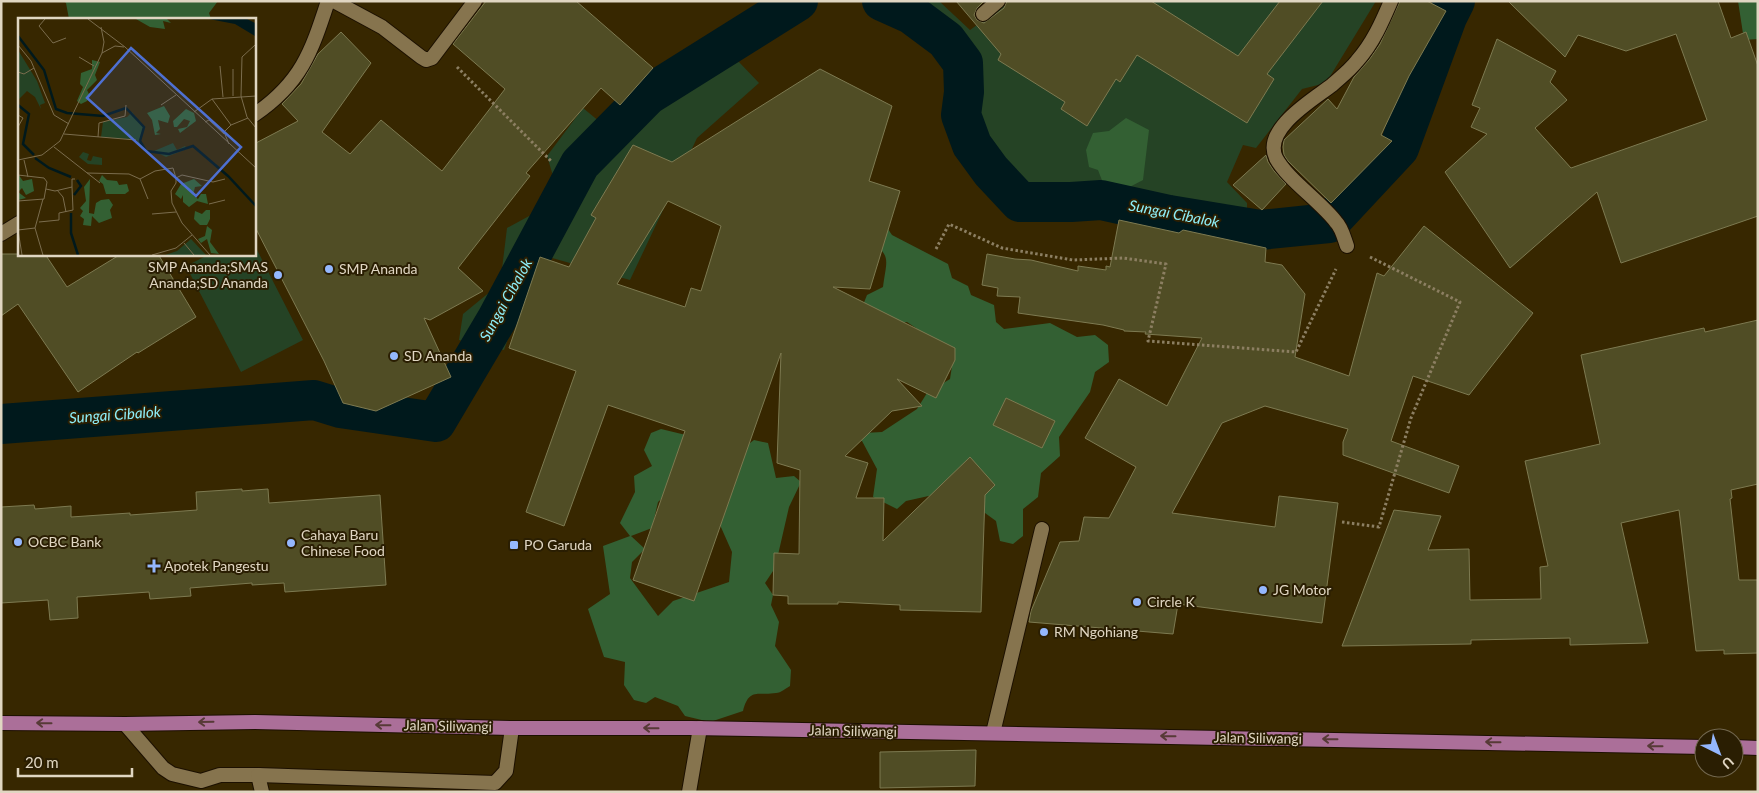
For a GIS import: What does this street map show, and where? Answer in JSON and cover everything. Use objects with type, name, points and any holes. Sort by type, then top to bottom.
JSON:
[{"type":"main road","name":"Jalan Siliwangi","points":[[1,723],[255,722],[512,728],[700,728],[1694,747]]},
{"type":"main road","points":[[1744,747],[1758,748]]},
{"type":"street","points":[[255,114],[272,103],[297,76],[314,46],[328,1]]},
{"type":"street","points":[[334,1],[382,27],[426,60],[432,58],[475,1]]},
{"type":"street","points":[[983,14],[998,1]]},
{"type":"street","points":[[1347,246],[1338,223],[1281,165],[1273,150],[1274,142],[1279,132],[1299,110],[1346,73],[1359,59],[1378,30],[1391,1]]},
{"type":"street","points":[[1,234],[18,224]]},
{"type":"street","points":[[993,733],[1042,529]]},
{"type":"street","points":[[125,724],[163,768],[172,774],[201,781],[220,775],[258,775],[495,782],[506,771],[512,728]]},
{"type":"street","points":[[689,792],[700,728]]},
{"type":"street","points":[[258,775],[262,792]]},
{"type":"path","points":[[439,49],[552,161]]},
{"type":"path","points":[[936,249],[949,224],[1002,248],[1073,260],[1123,258],[1166,264],[1148,341],[1296,352],[1347,246],[1460,302],[1412,418],[1379,527],[1342,522]]},
{"type":"green space","points":[[64,1],[218,1],[209,13],[211,18],[69,18]]},
{"type":"green space","points":[[939,1],[970,30],[1010,1],[1376,1],[1326,83],[1302,89],[1256,148],[1243,145],[1227,182],[1247,203],[1247,232],[1103,183],[1049,200],[1007,186],[991,144],[964,133],[955,111],[966,62],[957,32],[951,22],[916,3]]},
{"type":"green space","points":[[1738,1],[1758,1],[1758,39],[1744,40]]},
{"type":"green space","points":[[739,62],[759,83],[697,138],[630,280],[538,254],[504,350],[459,340],[463,314],[491,291],[502,269],[507,228],[542,209],[542,194],[554,179],[547,156],[583,108],[600,122],[623,108],[651,110],[663,98],[650,85],[649,74]]},
{"type":"green space","points":[[1126,118],[1149,130],[1143,180],[1120,192],[1103,183],[1098,170],[1089,167],[1086,150],[1093,133],[1109,131]]},
{"type":"green space","points":[[875,210],[892,235],[948,264],[952,278],[968,286],[971,295],[994,305],[996,322],[1004,329],[1050,323],[1077,337],[1095,335],[1108,345],[1109,362],[1095,372],[1090,392],[1059,437],[1060,456],[1041,473],[1038,497],[1023,509],[1023,536],[1013,544],[1000,541],[996,521],[985,513],[933,495],[906,501],[897,509],[873,497],[877,469],[862,441],[845,434],[882,432],[917,409],[927,393],[950,379],[952,366],[948,353],[935,350],[916,328],[907,322],[890,325],[863,305],[867,295],[883,287],[886,269],[884,254],[866,238]]},
{"type":"green space","points":[[255,246],[303,340],[241,372],[186,266],[208,255],[255,255]]},
{"type":"green space","points":[[661,429],[690,436],[681,481],[658,502],[652,528],[631,536],[645,549],[632,562],[630,578],[658,616],[673,601],[729,582],[732,552],[720,525],[732,492],[720,474],[722,464],[754,440],[768,443],[776,478],[794,476],[801,482],[789,507],[775,568],[765,583],[773,595],[771,605],[779,622],[775,646],[791,670],[790,686],[778,693],[755,694],[748,698],[743,711],[710,722],[685,716],[678,706],[655,697],[646,703],[634,700],[624,685],[625,662],[604,657],[588,609],[610,594],[603,546],[630,536],[620,523],[635,492],[634,476],[652,466],[644,450],[651,433]]},
{"type":"building","points":[[486,1],[576,1],[653,68],[620,105],[601,88],[526,173],[530,176],[458,268],[483,291],[430,320],[424,318],[451,377],[376,411],[343,403],[324,361],[255,227],[255,143],[298,121],[282,104],[301,84],[318,54],[341,32],[371,63],[322,132],[350,154],[381,120],[442,171],[505,89],[453,44]]},
{"type":"building","points":[[956,1],[984,1],[977,8],[974,15],[977,20],[984,23],[1004,8],[1007,1],[1151,1],[1238,56],[1280,1],[1323,1],[1267,74],[1274,79],[1247,123],[1137,55],[1120,82],[1116,79],[1087,126],[1061,109],[1065,102],[998,60],[1001,54]]},
{"type":"building","points":[[1400,1],[1427,1],[1446,11],[1409,76],[1381,135],[1392,141],[1331,203],[1288,161],[1284,155],[1284,140],[1328,99],[1337,109],[1354,77],[1380,44]]},
{"type":"building","points":[[1508,1],[1718,1],[1731,38],[1746,32],[1758,66],[1758,216],[1621,263],[1597,192],[1510,268],[1445,172],[1487,134],[1471,127],[1480,108],[1472,105],[1497,39],[1556,71],[1550,82],[1567,100],[1535,128],[1571,168],[1707,120],[1676,34],[1626,51],[1578,35],[1565,57]]},
{"type":"building","points":[[820,69],[892,106],[869,181],[900,191],[870,289],[833,287],[955,348],[955,360],[936,398],[897,379],[922,406],[892,411],[845,456],[868,463],[856,498],[884,498],[883,541],[970,457],[995,485],[985,495],[981,612],[900,610],[900,605],[838,602],[838,604],[788,604],[788,596],[773,595],[774,553],[799,554],[800,470],[777,463],[781,353],[694,601],[633,580],[685,431],[608,405],[564,526],[526,512],[576,371],[509,348],[540,257],[569,267],[596,218],[591,215],[633,145],[672,162]],"holes":[[[668,201],[721,226],[701,291],[691,288],[685,307],[617,284]]]},
{"type":"building","points":[[1266,155],[1274,171],[1286,184],[1262,210],[1233,185]]},
{"type":"building","points":[[1119,220],[1179,233],[1183,230],[1266,248],[1265,262],[1282,265],[1305,294],[1295,357],[1349,376],[1377,273],[1384,276],[1424,226],[1533,313],[1469,395],[1413,376],[1391,441],[1459,466],[1449,493],[1343,455],[1343,442],[1348,429],[1265,406],[1222,423],[1172,513],[1275,527],[1279,496],[1338,503],[1322,623],[1178,604],[1173,634],[1029,622],[1031,611],[1060,542],[1079,541],[1084,517],[1109,518],[1136,467],[1085,438],[1119,379],[1167,406],[1202,338],[1145,334],[1146,332],[1124,331],[1103,325],[1018,313],[1020,297],[997,296],[998,288],[982,285],[987,254],[1031,260],[1078,271],[1078,266],[1106,270],[1106,266],[1110,267]]},
{"type":"building","points":[[1,254],[18,254],[46,255],[67,287],[119,255],[159,255],[196,317],[137,352],[78,392],[18,304],[1,316]]},
{"type":"building","points":[[1758,320],[1758,484],[1731,490],[1732,498],[1730,499],[1739,580],[1758,580],[1758,653],[1724,654],[1724,650],[1696,651],[1679,510],[1621,523],[1648,643],[1570,645],[1570,638],[1471,640],[1471,644],[1342,646],[1394,510],[1441,516],[1428,550],[1469,549],[1470,600],[1541,599],[1540,567],[1548,566],[1525,461],[1600,444],[1581,355],[1704,328],[1705,332]]},
{"type":"building","points":[[1006,398],[1055,421],[1042,448],[993,425]]},
{"type":"building","points":[[242,489],[242,491],[268,489],[269,503],[380,495],[386,585],[285,592],[284,583],[252,585],[252,583],[190,588],[191,596],[150,599],[149,592],[77,597],[78,618],[50,620],[48,600],[1,603],[1,507],[34,505],[35,509],[71,506],[71,517],[197,510],[196,492]]},
{"type":"building","points":[[976,750],[975,786],[880,788],[880,752]]},
{"type":"waterway","name":"Sungai Cibalok","points":[[1,424],[314,400],[340,408],[436,422],[497,319],[580,164],[648,95],[798,1]]},
{"type":"waterway","name":"Sungai Cibalok","points":[[882,1],[911,14],[946,40],[963,63],[964,92],[961,115],[972,145],[991,171],[1020,202],[1101,200],[1169,215],[1260,230],[1329,223],[1399,148],[1447,17],[1455,1]]},
{"type":"place","name":"SMP Ananda","points":[[329,269]]},
{"type":"place","name":"SMP Ananda;SMAS Ananda;SD Ananda","points":[[278,275]]},
{"type":"place","name":"SD Ananda","points":[[394,356]]},
{"type":"place","name":"OCBC Bank","points":[[18,542]]},
{"type":"place","name":"Cahaya Baru Chinese Food","points":[[291,543]]},
{"type":"place","name":"PO Garuda","points":[[514,545]]},
{"type":"place","name":"Apotek Pangestu","points":[[154,566]]},
{"type":"place","name":"JG Motor","points":[[1263,590]]},
{"type":"place","name":"Circle K","points":[[1137,602]]},
{"type":"place","name":"RM Ngohiang","points":[[1044,632]]}]
